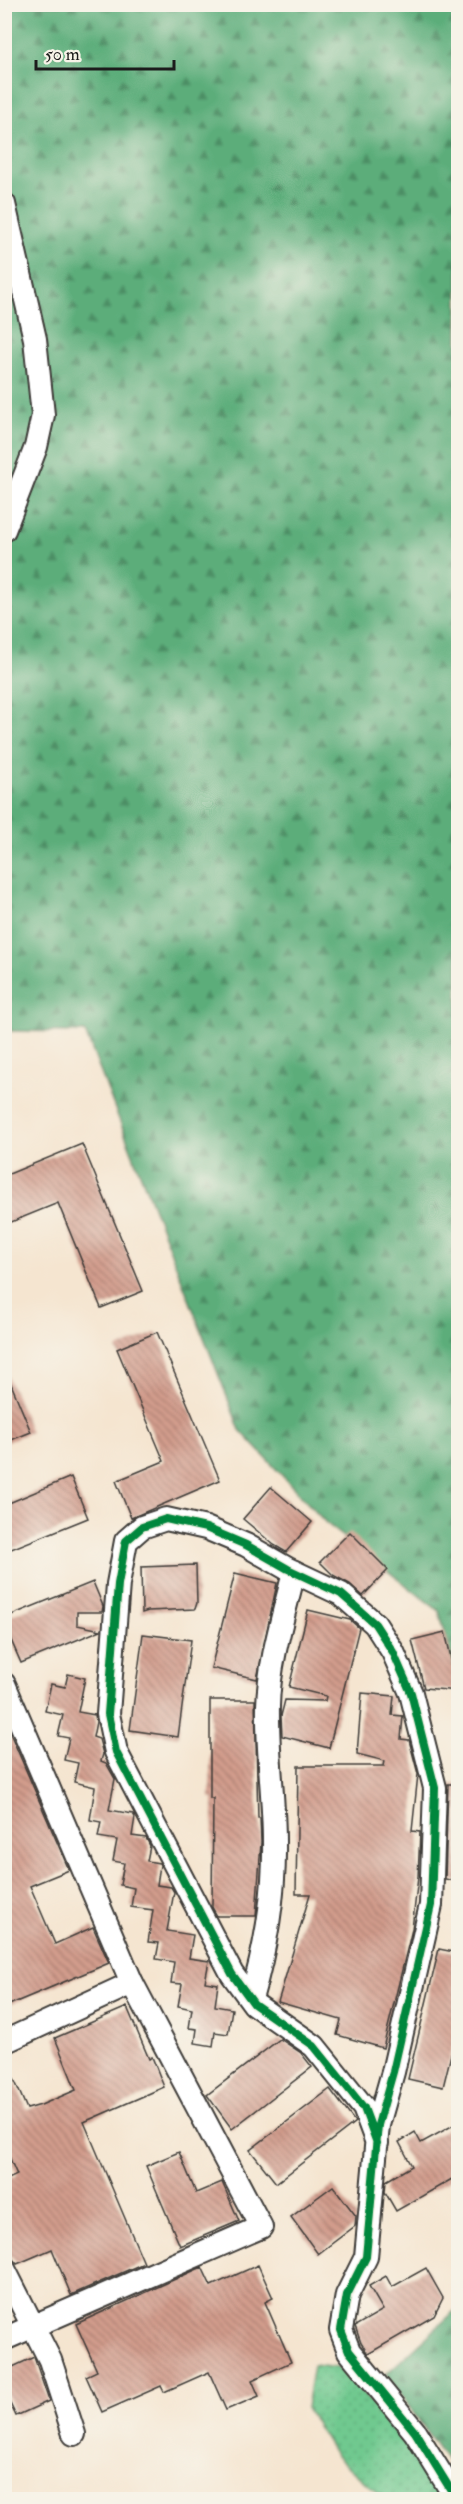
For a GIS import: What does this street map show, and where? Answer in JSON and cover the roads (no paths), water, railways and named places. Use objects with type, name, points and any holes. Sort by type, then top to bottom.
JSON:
[{"type":"street","points":[[4,204],[35,339],[43,415],[36,447],[4,530]]},
{"type":"street","points":[[377,2143],[364,2108],[314,2046],[250,1999],[231,1974],[116,1752],[108,1714],[118,1584],[126,1541],[142,1527],[166,1519],[206,1528],[246,1545],[294,1572],[341,1594],[375,1624],[393,1652],[411,1693],[435,1788],[430,1905],[393,2072],[378,2125],[377,2143],[366,2257],[347,2295],[341,2330],[349,2351],[415,2432],[457,2499]]},
{"type":"street","points":[[250,1999],[262,1961],[271,1917],[274,1841],[269,1775],[268,1704],[272,1670],[294,1572]]},
{"type":"street","points":[[4,1684],[132,1983],[261,2227],[4,2339]]},
{"type":"street","points":[[4,2042],[132,1983]]},
{"type":"street","points":[[4,2269],[50,2360],[74,2434]]}]
